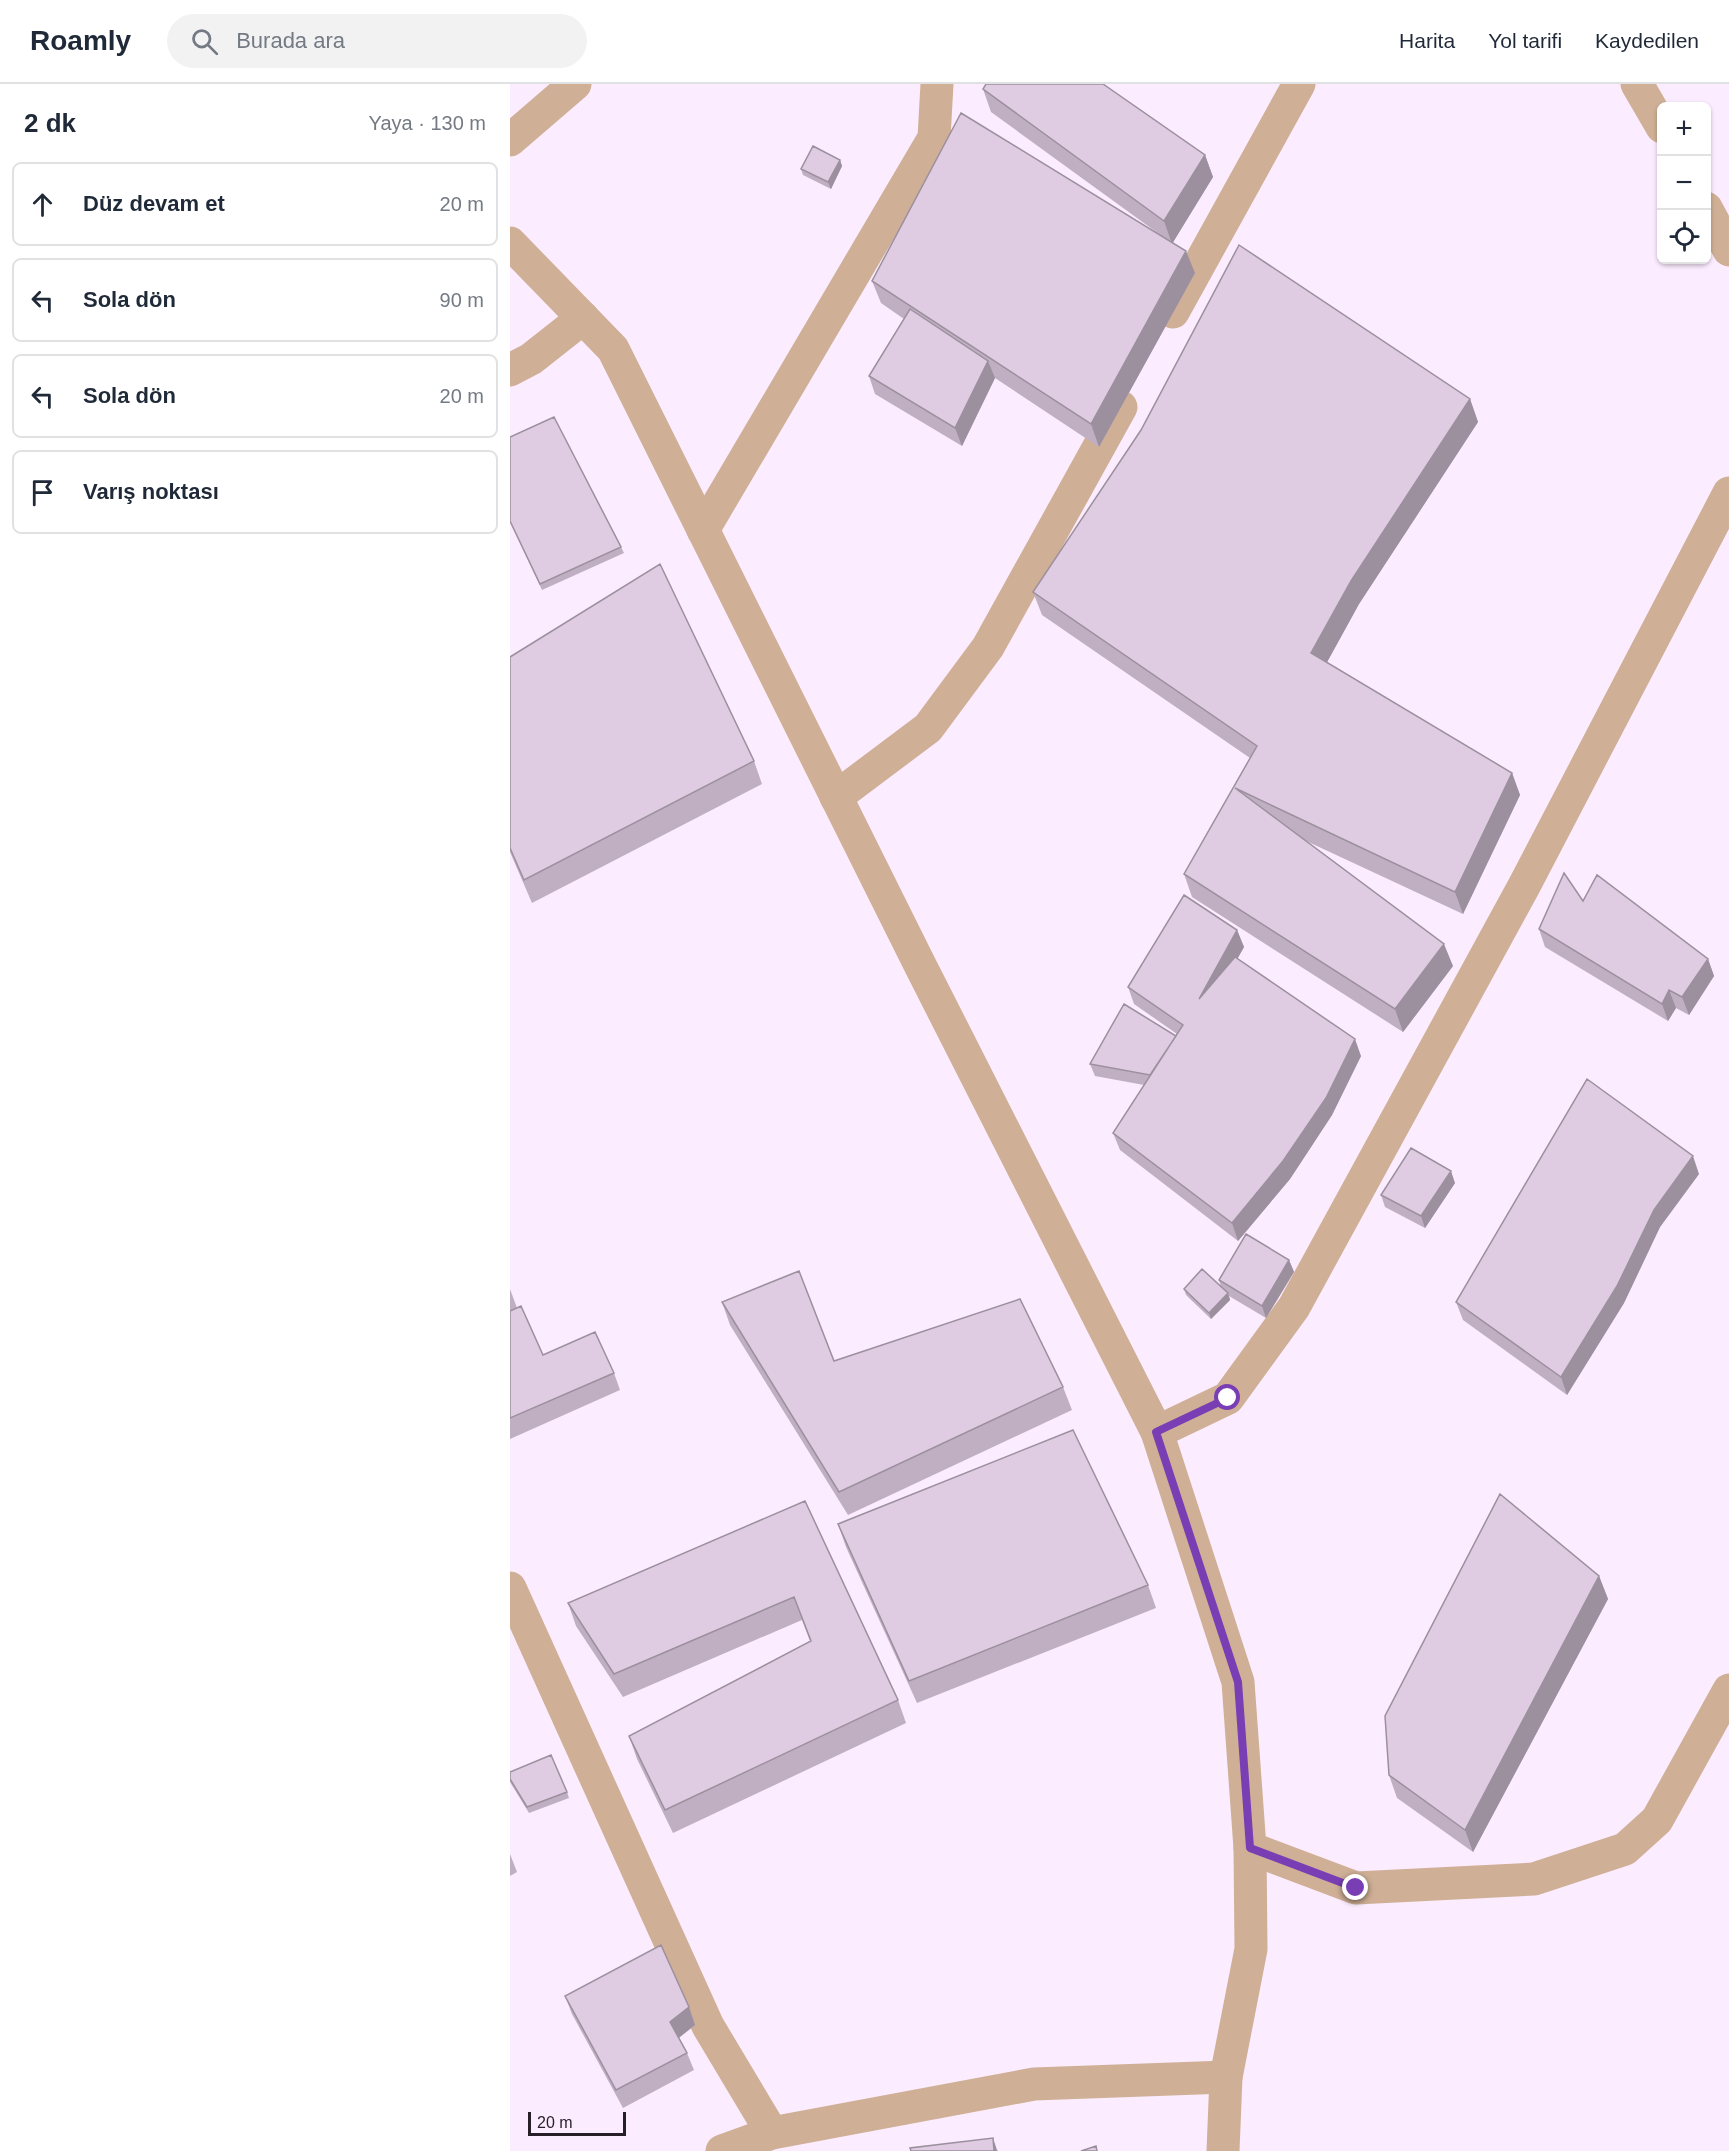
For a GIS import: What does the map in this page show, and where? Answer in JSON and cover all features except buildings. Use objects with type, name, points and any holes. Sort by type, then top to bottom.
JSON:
[{"type":"street","points":[[510,141],[575,84]]},
{"type":"street","points":[[703,530],[934,138],[937,84]]},
{"type":"street","points":[[1161,335],[1299,84]]},
{"type":"street","points":[[1637,84],[1657,119]]},
{"type":"street","points":[[1708,210],[1729,249]]},
{"type":"street","points":[[510,243],[613,349],[1156,1432],[1238,1682],[1250,1848],[1251,1949],[1226,2077],[1223,2151]]},
{"type":"street","points":[[510,370],[531,359],[583,318]]},
{"type":"street","points":[[836,797],[928,728],[988,647],[1133,386]]},
{"type":"street","points":[[1156,1432],[1228,1398],[1294,1307],[1524,886],[1729,493]]},
{"type":"street","points":[[510,1588],[708,2026],[772,2133]]},
{"type":"street","points":[[1250,1848],[1356,1888],[1534,1879],[1625,1850],[1657,1820],[1729,1690]]},
{"type":"street","points":[[722,2151],[772,2133],[1035,2084],[1226,2077]]},
{"type":"route","points":[[1228,1398],[1156,1432],[1238,1682],[1250,1848],[1356,1888]]}]
